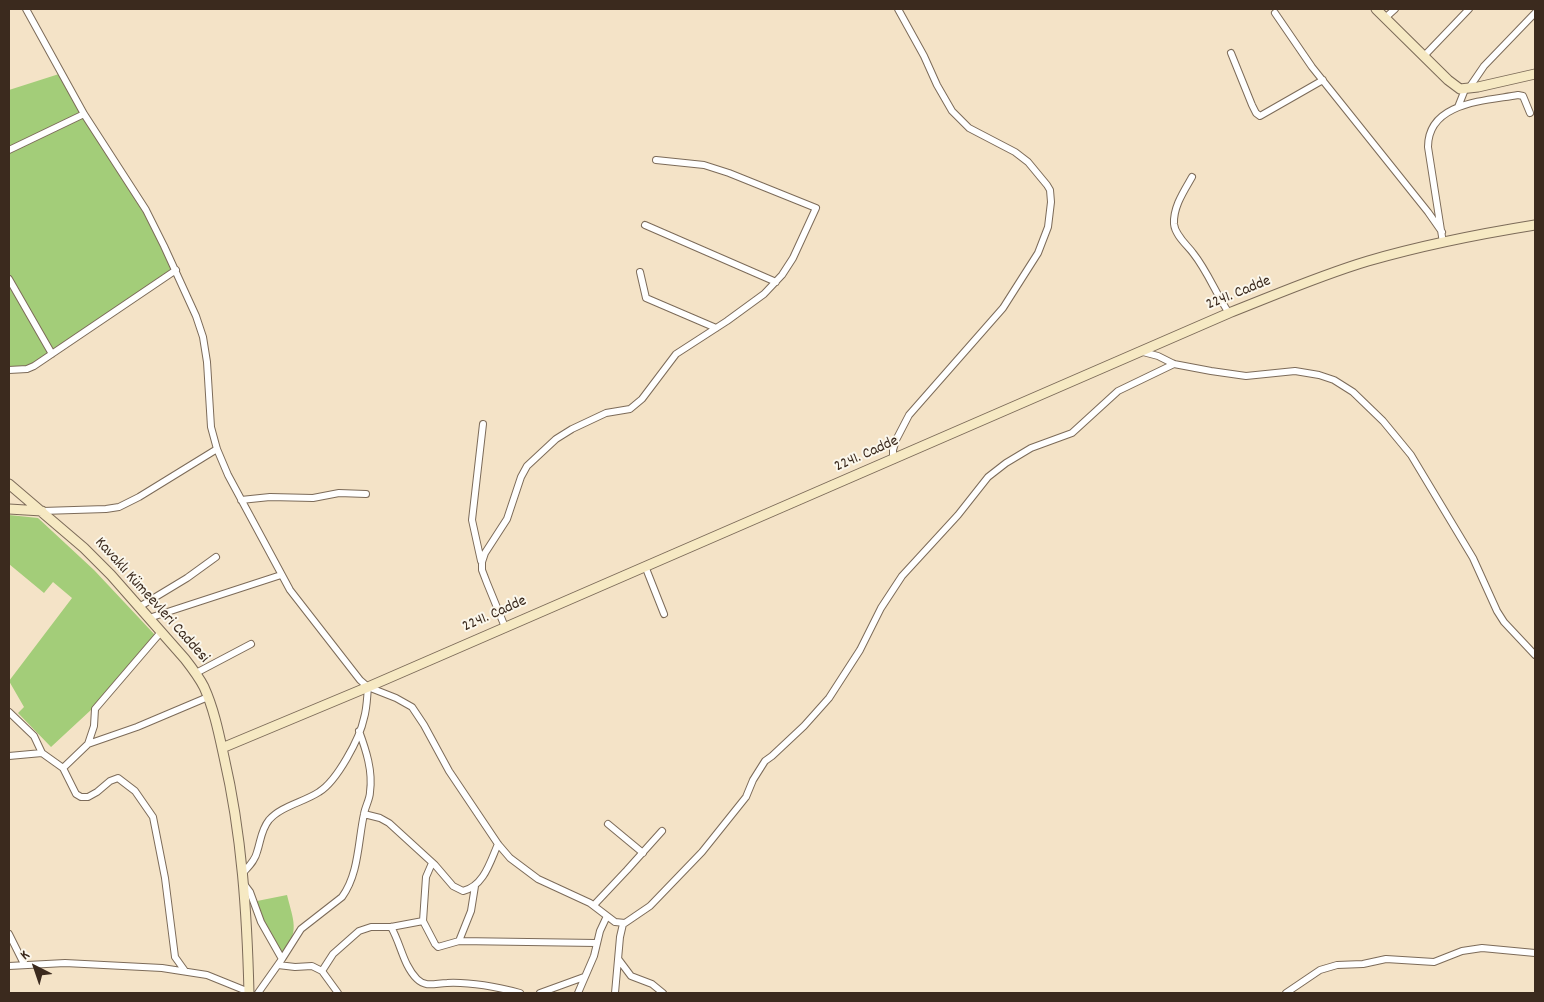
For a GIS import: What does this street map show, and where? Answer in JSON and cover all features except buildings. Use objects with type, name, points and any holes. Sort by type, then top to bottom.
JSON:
[{"type":"street","points":[[26,9],[84,114],[139,198],[176,270],[203,337],[207,362],[211,420],[217,449],[241,500],[281,575],[356,676],[368,687],[396,698],[412,707],[449,771],[498,844],[510,858],[538,879],[594,905],[615,922],[623,924],[634,919],[650,906],[702,852],[746,797],[765,761],[804,726],[829,698],[860,650],[881,608],[902,576],[958,516],[988,477],[1006,463],[1031,448],[1072,433],[1082,426],[1112,396],[1125,387],[1174,364]]},
{"type":"street","points":[[893,460],[896,440],[909,415],[1003,308],[1038,253],[1046,233],[1051,202],[1050,190],[1028,162],[1015,152],[969,128],[952,111],[898,9]]},
{"type":"street","points":[[1376,9],[1453,85],[1460,89],[1466,90],[1535,74]]},
{"type":"street","points":[[1385,18],[1395,9]]},
{"type":"street","points":[[1424,56],[1469,9]]},
{"type":"street","points":[[1275,13],[1294,43],[1442,232]]},
{"type":"street","points":[[1458,107],[1466,90],[1484,66],[1535,13]]},
{"type":"street","points":[[1232,53],[1252,105],[1260,116],[1323,80]]},
{"type":"street","points":[[1444,243],[1428,138],[1436,122],[1448,111],[1458,107],[1518,95],[1523,96],[1530,113]]},
{"type":"street","points":[[9,150],[84,114]]},
{"type":"street","points":[[482,566],[485,553],[510,512],[521,477],[527,466],[556,439],[572,429],[606,413],[630,409],[642,398],[671,359],[764,294],[776,282],[793,258],[816,208],[704,165],[656,160]]},
{"type":"street","points":[[1192,177],[1178,203],[1174,227],[1203,267],[1217,296],[1229,313]]},
{"type":"street","points":[[645,225],[776,282]]},
{"type":"street","name":"2241. Cadde","points":[[222,748],[368,687],[644,566],[1143,352],[1229,313],[1345,269],[1383,257],[1535,225]]},
{"type":"street","points":[[9,370],[27,369],[34,366],[176,270]]},
{"type":"street","points":[[640,272],[646,298],[716,328]]},
{"type":"street","points":[[9,279],[52,354]]},
{"type":"street","points":[[1143,352],[1158,356],[1174,364],[1211,372],[1246,376],[1295,371],[1319,375],[1334,380],[1353,392],[1383,421],[1411,455],[1473,558],[1497,611],[1504,622],[1535,655]]},
{"type":"street","points":[[483,424],[472,520],[487,583],[505,627]]},
{"type":"street","points":[[9,509],[42,511],[119,507],[139,497],[217,449]]},
{"type":"street","name":"Kavaklı Kümeevleri Caddesi","points":[[9,484],[84,548],[196,672],[208,697],[222,748],[236,821],[243,878],[252,993]]},
{"type":"street","points":[[241,500],[270,497],[313,498],[339,493],[366,494]]},
{"type":"street","points":[[139,607],[187,578],[216,557]]},
{"type":"street","points":[[644,566],[664,614]]},
{"type":"street","points":[[149,618],[281,575]]},
{"type":"street","points":[[88,744],[94,726],[95,709],[161,632]]},
{"type":"street","points":[[196,672],[251,644]]},
{"type":"street","points":[[338,993],[322,971],[312,966],[295,967],[280,962],[243,878],[255,858],[261,832],[269,820],[276,814],[320,792],[327,787],[340,770],[364,719],[368,687]]},
{"type":"street","points":[[63,768],[88,744],[137,727],[208,697]]},
{"type":"street","points":[[9,712],[34,736],[42,752],[63,768],[76,794],[81,797],[88,797],[98,792],[110,781],[118,778],[135,791],[153,817],[175,957],[185,971]]},
{"type":"street","points":[[9,966],[24,964],[93,964],[185,971],[207,975],[252,993],[280,962],[301,929],[346,891],[353,874],[364,814],[370,793],[367,752],[359,731]]},
{"type":"street","points":[[9,756],[42,752]]},
{"type":"street","points":[[364,814],[380,818],[389,823],[432,863],[457,890],[470,890],[484,876],[498,844]]},
{"type":"street","points":[[608,824],[642,853]]},
{"type":"street","points":[[594,905],[662,831]]},
{"type":"street","points":[[432,863],[426,877],[423,921],[437,946],[441,947],[460,941],[596,942]]},
{"type":"street","points":[[460,941],[471,910],[474,886]]},
{"type":"street","points":[[578,993],[594,956],[596,942],[607,916]]},
{"type":"street","points":[[322,971],[333,954],[360,931],[371,927],[391,927],[423,921]]},
{"type":"street","points":[[615,993],[623,924]]},
{"type":"street","points":[[391,927],[397,937],[408,967],[416,978],[425,984],[456,983],[520,993]]},
{"type":"street","points":[[9,934],[24,964]]},
{"type":"street","points":[[1286,993],[1320,970],[1337,965],[1363,964],[1392,958],[1434,962],[1462,951],[1482,948],[1535,953]]},
{"type":"street","points":[[619,960],[631,976],[652,984],[663,993]]},
{"type":"street","points":[[540,993],[584,977]]},
{"type":"green space","points":[[59,74],[81,113],[9,149],[9,90]]},
{"type":"green space","points":[[83,116],[141,205],[172,269],[33,363],[27,366],[9,367],[9,152]]},
{"type":"green space","points":[[9,515],[38,518],[94,570],[155,635],[92,709],[51,747],[18,713],[24,707],[9,681],[72,598],[53,582],[44,593],[9,564]]},
{"type":"green space","points":[[287,895],[294,926],[291,939],[281,953],[262,919],[257,901]]}]
